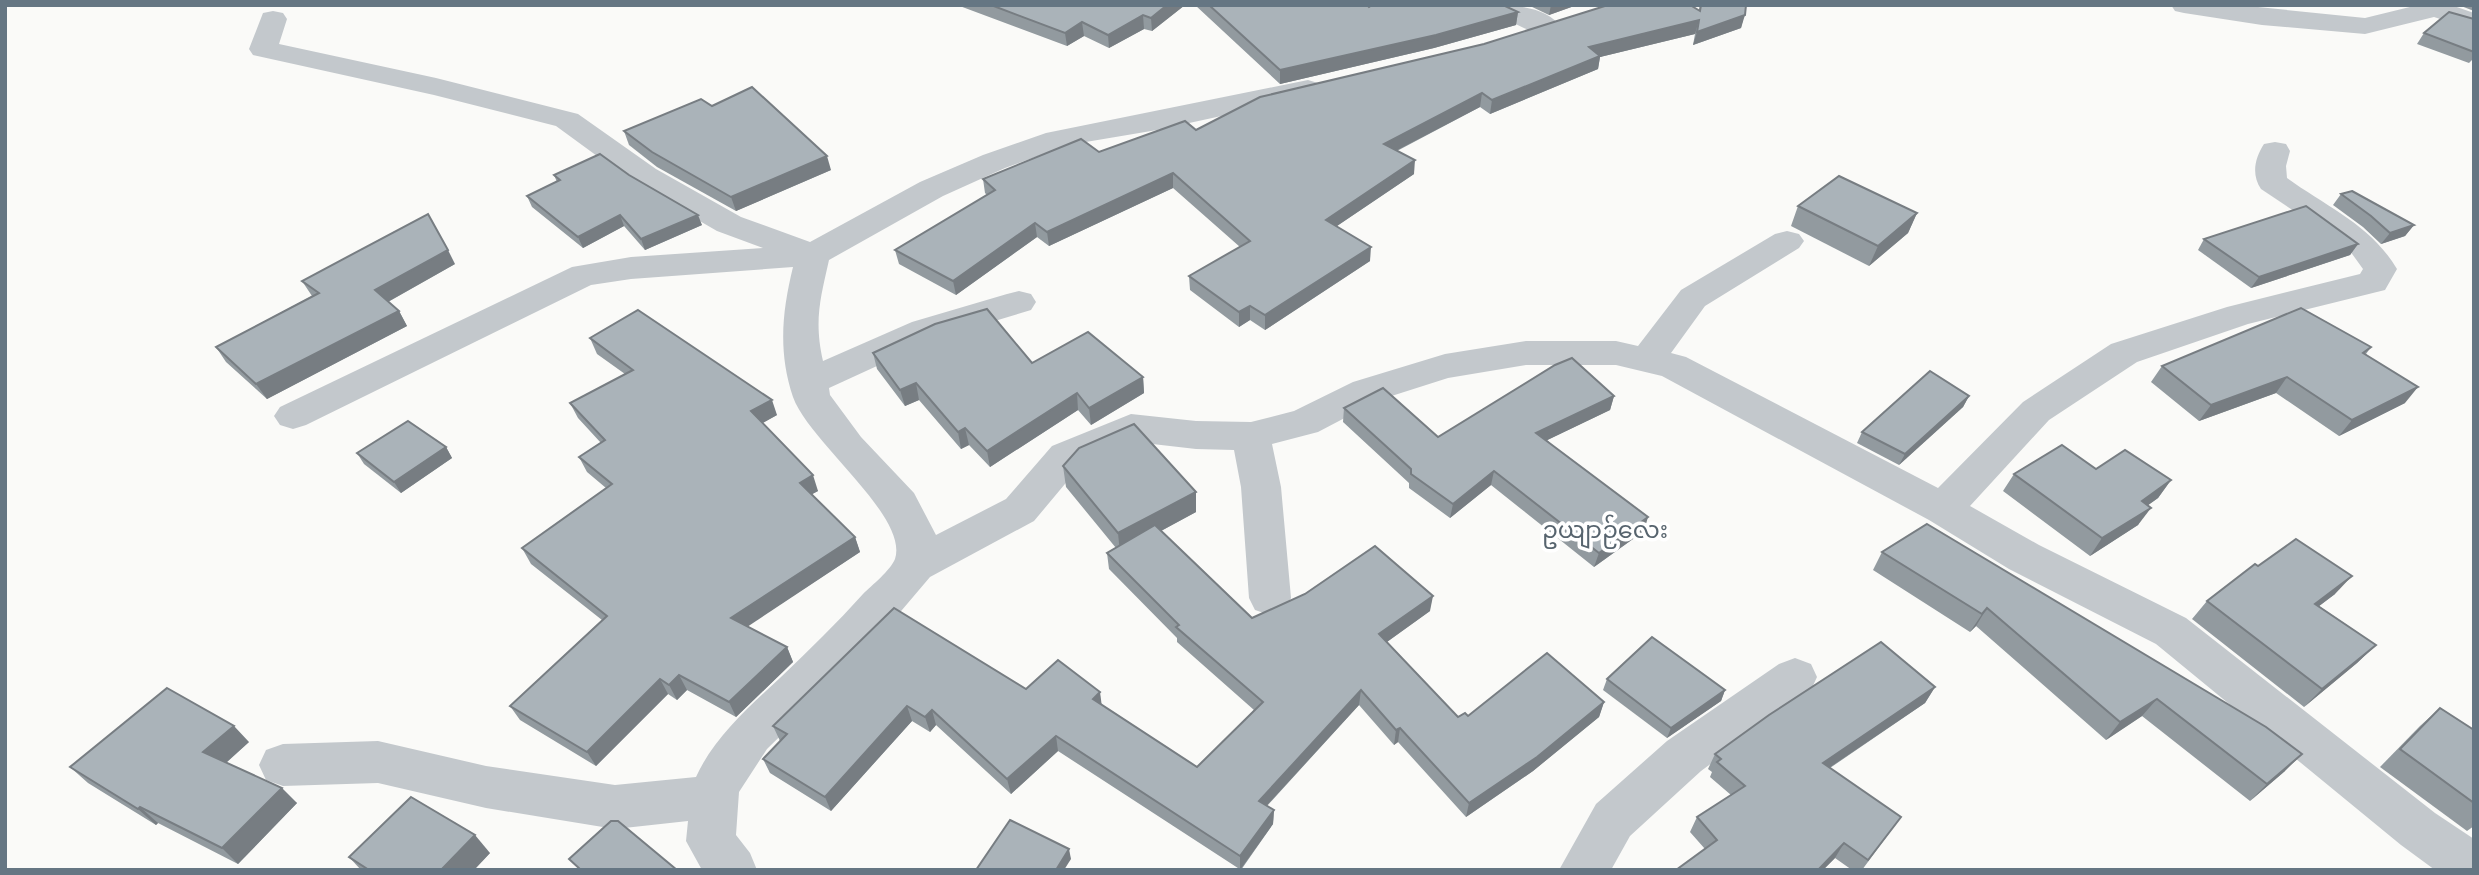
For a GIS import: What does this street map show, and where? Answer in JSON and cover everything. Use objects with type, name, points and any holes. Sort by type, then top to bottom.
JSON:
[{"type":"street","points":[[1500,5],[1560,24],[1503,43]]},
{"type":"street","points":[[2184,5],[2262,17],[2365,26],[2436,9],[2474,22]]},
{"type":"street","points":[[273,19],[262,50],[436,87],[567,120],[645,176],[729,224],[813,255]]},
{"type":"street","points":[[293,416],[584,275],[631,268],[813,255],[916,197],[993,162],[1060,138],[1158,121],[1334,83]]},
{"type":"street","points":[[1943,509],[2036,411],[2124,352],[2239,315],[2373,282],[2380,269],[2376,257],[2338,226],[2272,182],[2270,166],[2275,151]]},
{"type":"street","points":[[1647,360],[1693,298],[1787,242]]},
{"type":"street","points":[[813,255],[801,306],[799,332],[812,398],[847,447],[900,504],[917,538],[915,565]]},
{"type":"street","points":[[809,382],[925,330],[1019,302]]},
{"type":"street","points":[[732,870],[711,841],[715,787],[751,735],[852,637],[915,565],[1020,510],[1066,456],[1131,428],[1196,435],[1251,436],[1306,422],[1366,391],[1445,366],[1526,353],[1616,353],[1673,366],[1943,509],[2024,558],[2171,631],[2418,828],[2474,868]]},
{"type":"street","points":[[1251,436],[1261,487],[1270,598]]},
{"type":"street","points":[[1584,870],[1613,820],[1684,755],[1796,677]]},
{"type":"street","points":[[283,765],[378,762],[486,787],[615,807],[714,797]]},
{"type":"building","points":[[991,5],[1167,5],[1151,18],[1143,15],[1108,35],[1082,22],[1065,33]]},
{"type":"building","points":[[1209,5],[1503,5],[1518,12],[1436,35],[1280,70]]},
{"type":"building","points":[[1608,5],[1690,5],[1700,11],[1701,5],[1746,5],[1745,15],[1697,32],[1699,20],[1589,47],[1600,56],[1492,100],[1482,93],[1384,144],[1415,160],[1326,220],[1371,247],[1265,315],[1250,306],[1239,312],[1189,276],[1250,241],[1173,173],[1047,232],[1035,223],[953,281],[895,250],[995,190],[983,179],[1081,139],[1099,152],[1185,121],[1196,130],[1260,97],[1484,44]]},
{"type":"building","points":[[2449,12],[2474,19],[2474,52],[2424,33]]},
{"type":"building","points":[[752,87],[827,156],[731,197],[652,152],[624,131],[701,99],[712,106]]},
{"type":"building","points":[[600,154],[629,175],[698,215],[641,239],[620,215],[578,237],[527,196],[560,180],[554,175]]},
{"type":"building","points":[[1839,176],[1917,213],[1878,246],[1798,206]]},
{"type":"building","points":[[2352,191],[2414,225],[2390,233],[2341,194]]},
{"type":"building","points":[[2306,206],[2358,244],[2259,277],[2204,239]]},
{"type":"building","points":[[428,214],[448,250],[375,290],[399,311],[256,384],[216,347],[319,293],[302,281]]},
{"type":"building","points":[[2301,308],[2371,347],[2363,353],[2418,387],[2352,420],[2287,377],[2211,405],[2162,366]]},
{"type":"building","points":[[987,309],[1032,363],[1088,332],[1143,377],[1089,408],[1077,393],[987,451],[965,428],[958,432],[916,383],[900,390],[873,353],[935,324]]},
{"type":"building","points":[[638,310],[772,400],[751,411],[813,475],[800,483],[855,537],[731,618],[787,647],[729,702],[679,675],[669,685],[660,679],[587,752],[510,706],[607,616],[522,548],[612,484],[579,457],[605,440],[570,403],[633,370],[590,338]]},
{"type":"building","points":[[1572,358],[1614,396],[1536,433],[1648,517],[1599,553],[1494,471],[1453,504],[1411,474],[1411,469],[1344,408],[1383,388],[1438,437],[1555,365]]},
{"type":"building","points":[[1930,371],[1969,396],[1905,454],[1862,432]]},
{"type":"building","points":[[408,421],[446,447],[394,482],[357,453]]},
{"type":"building","points":[[1134,424],[1196,492],[1118,533],[1063,466],[1079,448]]},
{"type":"building","points":[[2062,445],[2096,469],[2125,450],[2171,480],[2142,501],[2151,508],[2102,538],[2014,474]]},
{"type":"building","points":[[1927,524],[2266,727],[2302,754],[2267,784],[2157,699],[2120,722],[1987,608],[1982,614],[1882,552]]},
{"type":"building","points":[[1155,525],[1252,618],[1305,594],[1375,546],[1433,596],[1379,634],[1458,717],[1465,713],[1468,716],[1547,653],[1604,702],[1537,757],[1469,803],[1400,728],[1396,730],[1361,690],[1259,801],[1274,810],[1240,856],[1056,736],[1007,779],[932,710],[925,717],[907,706],[825,797],[763,759],[787,734],[773,726],[894,608],[1026,689],[1058,660],[1100,692],[1093,699],[1197,767],[1263,702],[1176,627],[1179,625],[1107,553]]},
{"type":"building","points":[[2296,539],[2352,576],[2315,604],[2376,645],[2322,689],[2207,601],[2255,564],[2258,566]]},
{"type":"building","points":[[1652,637],[1725,690],[1671,728],[1607,679]]},
{"type":"building","points":[[1881,642],[1935,687],[1823,763],[1901,817],[1868,860],[1844,843],[1818,870],[1676,870],[1717,840],[1697,817],[1745,786],[1717,762],[1721,759],[1715,754],[1769,715]]},
{"type":"building","points":[[167,688],[234,726],[203,752],[282,788],[222,848],[140,807],[138,809],[70,767]]},
{"type":"building","points":[[2440,708],[2474,730],[2474,803],[2400,749]]},
{"type":"building","points":[[411,797],[475,835],[441,870],[369,870],[349,857]]},
{"type":"building","points":[[1010,820],[1069,849],[1056,870],[976,870]]},
{"type":"building","points":[[611,821],[618,821],[677,870],[581,870],[569,859]]},
{"type":"district","name":"ဥယျာဉ်လေး","points":[[1605,530]]}]
